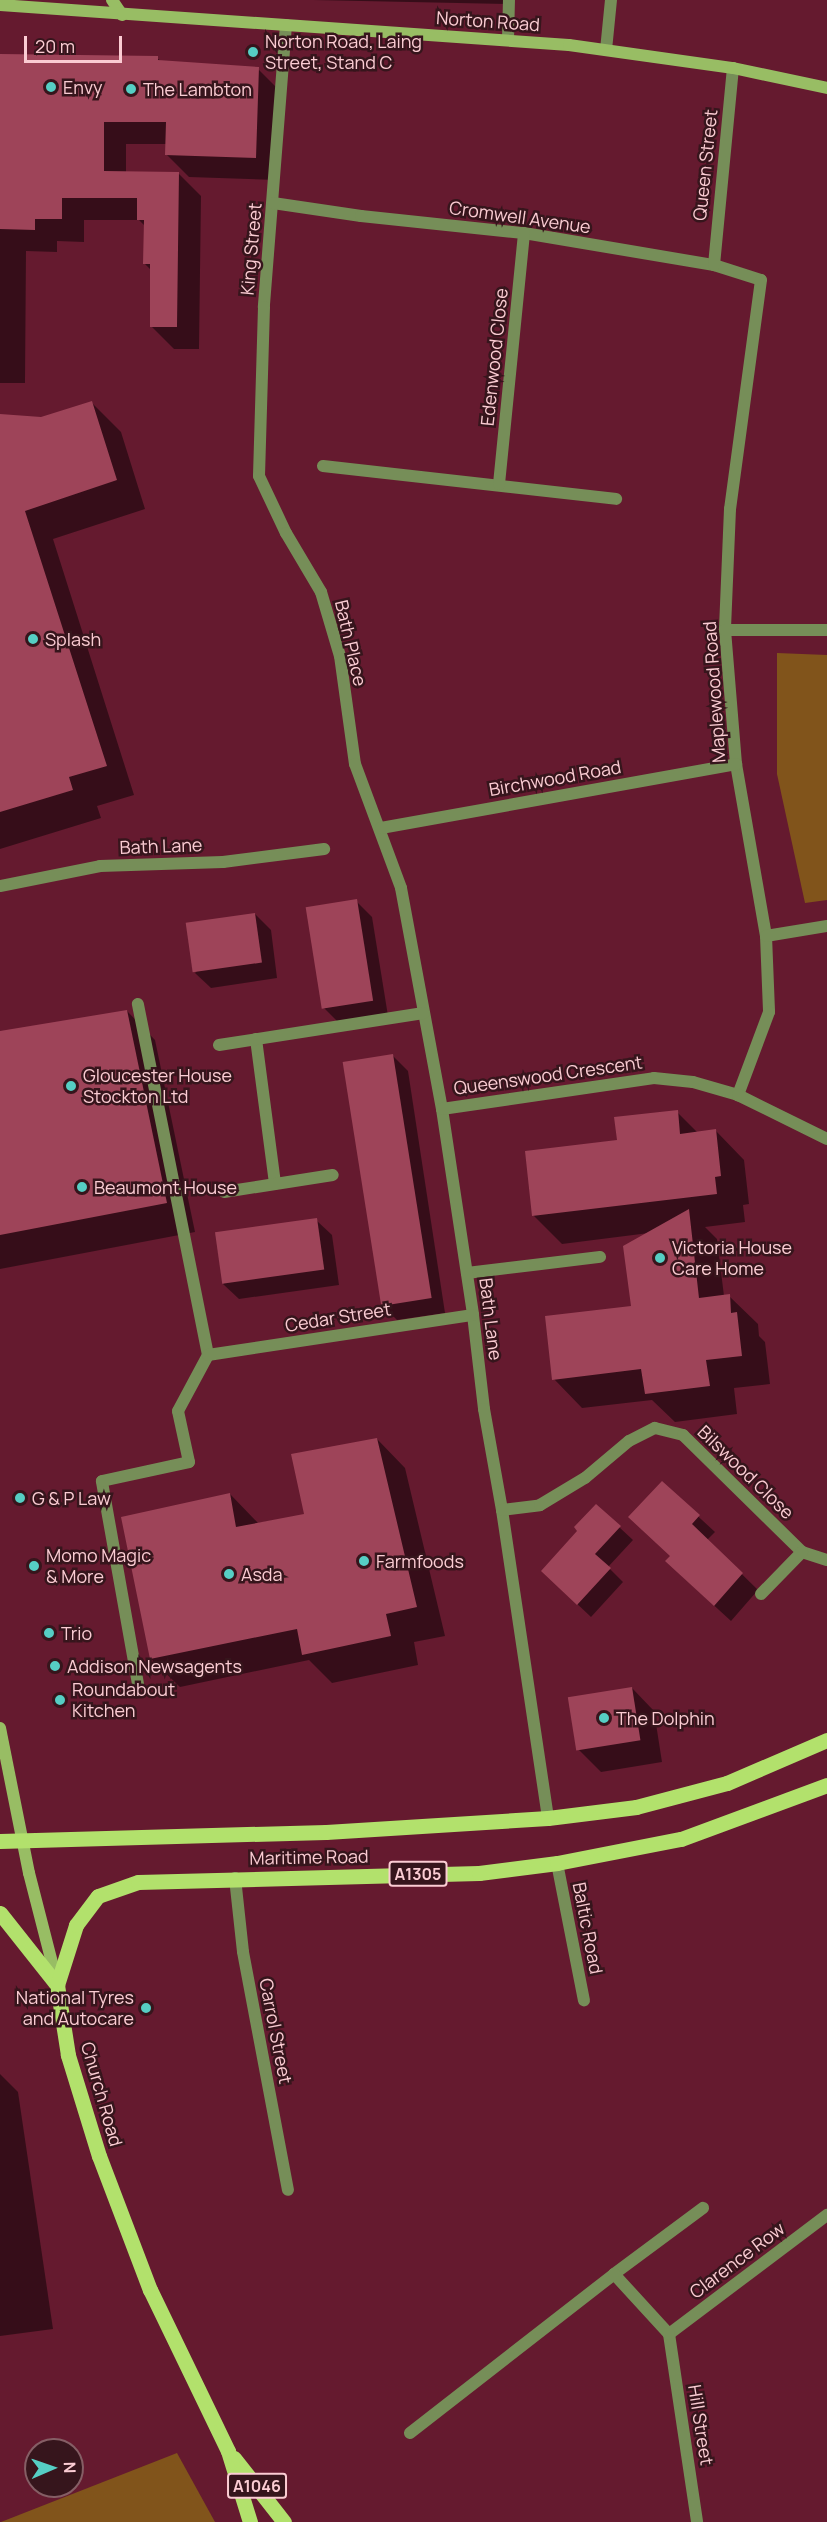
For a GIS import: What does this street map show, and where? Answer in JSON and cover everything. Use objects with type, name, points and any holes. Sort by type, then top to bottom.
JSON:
[{"type":"main road","name":"Maritime Road","points":[[0,1841],[326,1832],[548,1818],[636,1807],[727,1783],[827,1740]]},
{"type":"main road","name":"Maritime Road","points":[[57,1985],[76,1925],[98,1896],[138,1882],[479,1873],[557,1863],[681,1839],[827,1785]]},
{"type":"main road","name":"A1305","points":[[0,1913],[57,1985]]},
{"type":"main road","name":"Church Road","points":[[57,1985],[68,2055],[99,2156],[150,2290],[228,2451],[250,2522]]},
{"type":"main road","name":"Church Road","points":[[228,2451],[284,2522]]},
{"type":"street","points":[[112,0],[122,15]]},
{"type":"street","points":[[508,40],[509,0]]},
{"type":"street","points":[[606,50],[611,2]]},
{"type":"street","name":"Norton Road","points":[[0,5],[508,40],[606,50],[733,68],[827,88]]},
{"type":"street","name":"King Street","points":[[259,476],[260,386],[286,25]]},
{"type":"street","name":"Queen Street","points":[[714,265],[733,68]]},
{"type":"street","name":"Cromwell Avenue","points":[[273,203],[361,216],[524,233],[714,265],[760,280]]},
{"type":"street","name":"Edenwood Close","points":[[499,484],[524,233]]},
{"type":"street","name":"Maplewood Road","points":[[738,1095],[769,1012],[766,936],[736,764],[725,630],[730,509],[760,280]]},
{"type":"street","points":[[323,466],[499,484],[616,499]]},
{"type":"street","name":"Bath Place","points":[[259,476],[286,533],[321,592],[340,656],[355,764],[381,828]]},
{"type":"street","points":[[725,630],[827,630]]},
{"type":"street","name":"Birchwood Road","points":[[381,828],[736,764]]},
{"type":"street","name":"Bath Lane","points":[[381,828],[401,888],[442,1109],[473,1315],[484,1409],[502,1510],[548,1818]]},
{"type":"street","name":"Bath Lane","points":[[0,886],[100,866],[223,862],[324,849]]},
{"type":"street","points":[[766,936],[827,926]]},
{"type":"street","points":[[138,1004],[208,1355],[178,1411],[189,1462],[102,1481],[138,1684]]},
{"type":"street","points":[[219,1045],[424,1013]]},
{"type":"street","points":[[256,1039],[275,1184]]},
{"type":"street","name":"Queenswood Crescent","points":[[442,1109],[654,1078],[693,1082],[738,1095],[827,1139]]},
{"type":"street","points":[[224,1192],[333,1175]]},
{"type":"street","points":[[466,1273],[600,1257]]},
{"type":"street","name":"Cedar Street","points":[[208,1355],[473,1315]]},
{"type":"street","name":"Bilswood Close","points":[[502,1510],[540,1505],[585,1478],[629,1441],[655,1428],[683,1435],[802,1552],[827,1560]]},
{"type":"street","points":[[761,1594],[802,1552]]},
{"type":"street","name":"Church Road","points":[[0,1728],[22,1841],[57,1985]]},
{"type":"street","name":"Baltic Road","points":[[557,1863],[584,2001]]},
{"type":"street","name":"Carrol Street","points":[[235,1878],[243,1952],[288,2190]]},
{"type":"street","points":[[410,2433],[614,2274],[703,2208]]},
{"type":"street","name":"Clarence Row","points":[[669,2334],[827,2215]]},
{"type":"street","points":[[614,2274],[669,2334]]},
{"type":"street","name":"Hill Street","points":[[669,2334],[697,2522]]},
{"type":"shaded area","points":[[777,653],[827,655],[827,900],[805,903],[777,774]]},
{"type":"shaded area","points":[[177,2453],[215,2522],[1,2522],[62,2498],[84,2498],[84,2489]]},
{"type":"building","points":[[0,54],[158,56],[158,60],[259,67],[256,158],[165,155],[166,122],[104,122],[104,171],[179,172],[177,327],[150,327],[150,264],[143,264],[144,220],[137,220],[137,198],[62,198],[62,219],[35,219],[35,230],[0,229]]},
{"type":"building","name":"Splash","points":[[92,401],[117,480],[25,511],[107,766],[69,777],[73,790],[0,812],[0,414],[41,417]]},
{"type":"building","points":[[357,899],[373,1001],[322,1009],[306,907]]},
{"type":"building","points":[[255,913],[262,963],[193,972],[186,923]]},
{"type":"building","name":"Gloucester House Stockton Ltd","points":[[127,1010],[167,1203],[0,1235],[0,1031]]},
{"type":"building","points":[[393,1054],[432,1298],[381,1306],[343,1062]]},
{"type":"building","points":[[678,1110],[680,1134],[716,1129],[721,1176],[715,1177],[717,1194],[532,1216],[525,1151],[617,1140],[614,1117]]},
{"type":"building","points":[[689,1209],[699,1298],[730,1294],[731,1313],[737,1312],[742,1356],[706,1360],[710,1386],[645,1394],[641,1369],[552,1380],[545,1316],[631,1306],[623,1246]]},
{"type":"building","points":[[317,1218],[324,1269],[222,1284],[215,1232]]},
{"type":"building","name":"Asda","points":[[377,1438],[417,1607],[386,1614],[391,1636],[302,1655],[297,1629],[150,1659],[121,1517],[230,1493],[236,1527],[304,1514],[291,1454]]},
{"type":"building","points":[[662,1481],[700,1515],[692,1524],[743,1573],[714,1606],[665,1561],[670,1556],[628,1517]]},
{"type":"building","points":[[596,1504],[621,1526],[595,1554],[611,1568],[577,1605],[541,1571],[577,1531],[574,1527]]},
{"type":"building","name":"The Dolphin","points":[[632,1687],[640,1740],[576,1751],[568,1697]]},
{"type":"place","name":"Norton Road, Laing Street, Stand C","points":[[253,52]]},
{"type":"place","name":"Envy","points":[[51,87]]},
{"type":"place","name":"The Lambton","points":[[131,89]]},
{"type":"place","name":"Splash","points":[[33,639]]},
{"type":"place","name":"Gloucester House Stockton Ltd","points":[[71,1086]]},
{"type":"place","name":"Beaumont House","points":[[82,1187]]},
{"type":"place","name":"Victoria House Care Home","points":[[660,1258]]},
{"type":"place","name":"G & P Law","points":[[20,1498]]},
{"type":"place","name":"Farmfoods","points":[[364,1561]]},
{"type":"place","name":"Momo Magic & More","points":[[34,1566]]},
{"type":"place","name":"Asda","points":[[229,1574]]},
{"type":"place","name":"Trio","points":[[49,1633]]},
{"type":"place","name":"Addison Newsagents","points":[[55,1666]]},
{"type":"place","name":"Roundabout Kitchen","points":[[60,1700]]},
{"type":"place","name":"The Dolphin","points":[[604,1718]]},
{"type":"place","name":"National Tyres and Autocare","points":[[146,2008]]}]
